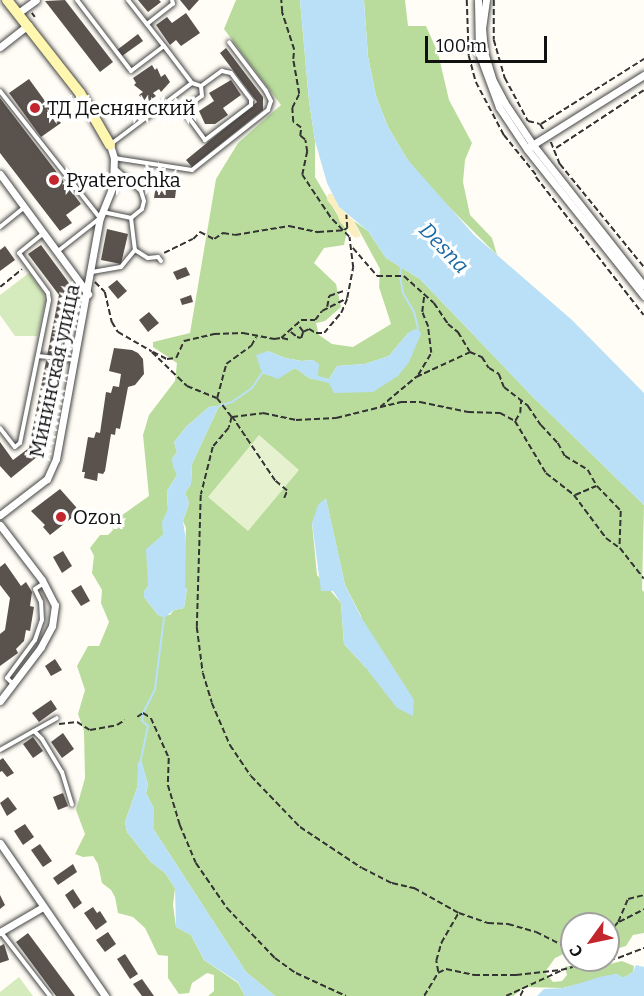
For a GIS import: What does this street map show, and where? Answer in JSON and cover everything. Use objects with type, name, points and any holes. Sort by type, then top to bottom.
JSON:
[{"type":"street","points":[[7,0],[80,93],[110,145]]},
{"type":"street","points":[[18,13],[36,0]]},
{"type":"street","points":[[478,0],[479,53],[500,107],[644,296]]},
{"type":"street","points":[[486,0],[483,28],[484,52],[492,79],[530,147],[644,286]]},
{"type":"street","points":[[0,47],[27,25]]},
{"type":"street","points":[[530,147],[644,75]]},
{"type":"street","name":"Мининская улица","points":[[0,514],[47,479],[56,459],[102,215],[113,184],[115,168],[110,145]]},
{"type":"street","points":[[0,174],[88,294]]},
{"type":"street","points":[[0,525],[43,582],[55,605],[52,626],[41,647],[0,701]]},
{"type":"street","points":[[0,843],[105,996]]},
{"type":"street","points":[[0,931],[43,907]]},
{"type":"lane","points":[[76,0],[131,71],[164,46]]},
{"type":"lane","points":[[128,0],[192,83],[201,86]]},
{"type":"lane","points":[[147,24],[173,4],[172,0]]},
{"type":"lane","points":[[114,158],[192,170],[268,110],[271,101],[266,91],[229,42]]},
{"type":"lane","points":[[222,71],[231,73],[251,100],[251,105],[205,140],[185,112],[186,107],[202,96],[201,86],[222,71]]},
{"type":"lane","points":[[110,145],[192,83]]},
{"type":"lane","points":[[0,91],[102,215]]},
{"type":"lane","points":[[57,251],[102,215],[131,218],[142,209],[144,201],[141,191],[115,168]]},
{"type":"lane","points":[[0,227],[25,207]]},
{"type":"lane","points":[[91,274],[121,267],[135,250],[131,218]]},
{"type":"lane","points":[[0,428],[15,447],[20,443],[49,300],[48,293],[19,253],[45,233]]},
{"type":"lane","points":[[135,250],[148,258],[160,259]]},
{"type":"lane","points":[[38,356],[75,360]]},
{"type":"lane","points":[[14,685],[7,678],[35,640],[42,620],[41,602],[35,589],[43,582]]},
{"type":"lane","points":[[0,750],[57,718]]},
{"type":"lane","points":[[34,731],[42,739],[63,772],[72,804]]},
{"type":"lane","points":[[0,931],[50,996]]},
{"type":"path","points":[[282,0],[282,12],[292,41],[295,81],[299,94],[292,108],[294,122],[301,128],[300,136],[305,140],[307,152],[302,175],[330,217],[344,230],[351,247],[352,268],[347,298],[341,313],[324,333],[315,333],[309,329],[303,332],[301,338],[297,338],[291,332]]},
{"type":"path","points":[[540,124],[644,58]]},
{"type":"path","points":[[556,149],[558,144],[644,90]]},
{"type":"path","points":[[536,177],[644,315]]},
{"type":"path","points":[[344,230],[347,228],[346,215]]},
{"type":"path","points":[[160,259],[193,239],[200,232],[214,239],[223,233],[244,234],[261,229],[289,226],[318,232],[344,230]]},
{"type":"path","points":[[351,247],[359,252],[368,269],[377,276],[404,276],[434,303],[448,324],[458,332],[470,352],[482,357],[489,368],[500,374],[504,387],[521,400],[558,443],[565,456],[588,470],[597,486],[621,511],[620,548]]},
{"type":"path","points":[[0,287],[28,265]]},
{"type":"path","points":[[91,274],[105,292],[112,322],[118,332],[167,359],[176,358],[187,339],[243,333],[291,340]]},
{"type":"path","points":[[327,307],[329,296],[347,290]]},
{"type":"path","points":[[416,377],[431,353],[428,327],[422,312],[424,294]]},
{"type":"path","points":[[281,338],[301,320],[315,320],[327,307],[347,298]]},
{"type":"path","points":[[297,324],[303,332]]},
{"type":"path","points":[[217,398],[226,364],[250,346],[257,336]]},
{"type":"path","points":[[152,352],[187,386],[217,398],[275,481],[286,491],[284,498]]},
{"type":"path","points":[[379,408],[416,377],[470,352]]},
{"type":"path","points":[[515,421],[520,413],[521,400]]},
{"type":"path","points":[[232,417],[263,413],[297,420],[336,418],[401,402],[420,402],[441,409],[500,413],[515,421],[546,472],[574,495],[606,538],[620,548],[644,579]]},
{"type":"path","points":[[232,417],[229,428],[213,447],[201,495],[197,627],[203,673],[230,745],[250,776],[300,827],[362,868],[392,883],[414,888],[459,913],[488,923],[508,924],[536,932],[560,944]]},
{"type":"path","points":[[574,495],[597,486]]},
{"type":"path","points":[[136,717],[144,713],[151,718],[169,758],[168,785],[180,825],[196,863],[227,908],[275,958],[296,973],[346,996]]},
{"type":"path","points":[[44,727],[77,722],[90,730],[125,720]]},
{"type":"path","points":[[620,917],[628,899],[644,895]]},
{"type":"path","points":[[620,921],[644,909]]},
{"type":"path","points":[[438,973],[436,961],[441,943],[459,913]]},
{"type":"path","points":[[620,957],[643,948]]},
{"type":"path","points":[[424,996],[438,973],[446,969],[474,975],[516,975],[560,970]]},
{"type":"path","points":[[506,996],[560,971]]},
{"type":"path","points":[[520,996],[524,989]]},
{"type":"green space","points":[[236,0],[300,0],[315,141],[315,177],[347,231],[344,245],[324,248],[314,263],[336,284],[341,307],[325,321],[316,323],[319,335],[332,344],[353,347],[391,324],[379,287],[380,269],[354,221],[368,231],[386,258],[420,279],[533,397],[644,505],[642,590],[644,592],[644,933],[633,935],[626,946],[620,948],[620,912],[560,912],[560,956],[555,958],[545,972],[553,982],[562,981],[567,975],[566,972],[620,972],[620,961],[622,961],[634,966],[633,972],[623,978],[617,974],[563,988],[525,987],[513,996],[275,996],[246,972],[154,830],[154,809],[146,793],[148,785],[141,760],[137,788],[125,822],[127,832],[151,862],[165,873],[175,888],[173,905],[176,927],[191,935],[204,960],[238,983],[245,996],[208,996],[214,991],[214,975],[207,973],[192,983],[189,993],[179,994],[168,978],[168,956],[158,955],[145,928],[133,917],[118,913],[115,897],[111,890],[102,883],[98,864],[93,856],[83,857],[75,854],[85,834],[76,810],[85,778],[84,731],[78,714],[85,690],[77,666],[88,646],[99,646],[109,622],[101,603],[102,590],[92,573],[94,556],[90,548],[100,535],[108,535],[113,530],[111,523],[149,496],[143,435],[149,415],[175,381],[177,363],[153,347],[153,342],[190,333],[216,179],[238,143],[281,105],[224,29]],"holes":[[[409,332],[373,392],[309,378],[295,368],[278,378],[262,373],[268,351],[285,358],[313,360],[318,377],[329,379],[337,366],[365,364],[389,356]],[[219,406],[192,464],[191,484],[185,493],[189,503],[183,521],[186,528],[184,576],[187,589],[184,608],[174,610],[170,615],[158,615],[144,597],[144,592],[148,586],[148,558],[155,542],[163,535],[168,509],[167,491],[177,475],[172,459],[177,452],[174,442],[187,426],[209,407]],[[326,499],[345,585],[361,616],[366,668],[344,644],[341,603],[317,575],[312,523]]]},
{"type":"green space","points":[[364,0],[405,0],[408,26],[426,26],[438,53],[449,100],[472,143],[465,160],[463,182],[470,215],[492,238],[497,255],[428,186],[407,159],[388,127],[376,96],[368,57]]},
{"type":"green space","points":[[29,273],[43,292],[45,302],[37,336],[15,336],[0,315],[0,295]]},
{"type":"green space","points":[[259,435],[299,470],[248,531],[208,497]]},
{"type":"green space","points":[[19,977],[33,996],[0,996],[0,992]]},
{"type":"sand","points":[[328,194],[333,194],[339,207],[354,221],[361,236],[355,238],[340,222],[336,211],[327,200]]},
{"type":"water","name":"Desna","points":[[300,0],[364,0],[368,57],[376,96],[388,127],[407,159],[474,235],[572,320],[644,393],[644,505],[533,397],[420,279],[386,258],[368,231],[339,207],[327,183],[315,141]]},
{"type":"water","points":[[418,328],[421,334],[409,362],[398,376],[373,392],[334,393],[329,383],[309,378],[295,368],[278,379],[262,373],[256,355],[268,351],[285,358],[313,360],[319,364],[318,376],[329,379],[337,366],[365,364],[389,356],[409,332]]},
{"type":"water","points":[[219,406],[192,464],[191,484],[185,493],[189,503],[183,521],[186,541],[185,588],[187,589],[184,608],[174,610],[164,618],[158,615],[144,597],[148,586],[146,549],[163,535],[162,522],[168,509],[167,491],[177,475],[172,459],[177,452],[174,442],[187,426],[209,407]]},
{"type":"water","points":[[326,498],[345,585],[361,617],[414,700],[413,716],[397,708],[344,644],[341,603],[333,591],[321,591],[312,523],[318,505]]},
{"type":"water","points":[[141,759],[148,785],[146,793],[154,809],[154,830],[246,972],[275,996],[245,996],[238,982],[204,960],[191,935],[176,927],[175,888],[165,873],[151,862],[127,832],[125,822],[137,788],[138,763]]},
{"type":"water","points":[[636,965],[644,967],[644,996],[537,996],[544,989],[564,988],[603,976],[618,974],[623,978],[633,972]]},
{"type":"building","points":[[65,0],[113,62],[100,72],[45,1]]},
{"type":"building","points":[[138,0],[159,0],[161,2],[148,12]]},
{"type":"building","points":[[180,0],[199,0],[189,11]]},
{"type":"building","points":[[186,13],[200,33],[181,46],[176,40],[170,45],[156,25],[167,17],[172,23]]},
{"type":"building","points":[[138,34],[143,41],[122,56],[117,50]]},
{"type":"building","points":[[226,48],[263,97],[263,110],[192,167],[186,160],[257,102],[220,53]]},
{"type":"building","points":[[152,65],[155,70],[157,68],[161,77],[165,74],[170,82],[161,92],[159,89],[153,93],[156,96],[149,101],[148,98],[143,101],[139,95],[143,92],[134,85],[136,83],[133,78]]},
{"type":"building","name":"ТД Деснянский","points":[[29,79],[61,123],[41,137],[9,93]]},
{"type":"building","points":[[231,80],[241,95],[223,108],[228,115],[215,124],[205,124],[199,111],[214,101],[209,93]]},
{"type":"building","points":[[0,98],[81,204],[66,215],[72,223],[60,231],[0,153]]},
{"type":"building","points":[[157,177],[168,179],[166,188],[176,190],[175,198],[154,198]]},
{"type":"building","points":[[107,229],[128,234],[121,264],[101,260]]},
{"type":"building","points":[[41,245],[75,291],[43,452],[11,478],[0,466],[0,442],[13,460],[29,448],[59,295],[28,254]]},
{"type":"building","points":[[5,246],[15,260],[0,271],[0,250]]},
{"type":"building","points":[[186,267],[190,275],[177,280],[173,272]]},
{"type":"building","points":[[117,280],[127,291],[118,299],[108,287]]},
{"type":"building","points":[[191,295],[193,302],[182,305],[180,299]]},
{"type":"building","points":[[149,312],[159,323],[148,332],[139,320]]},
{"type":"building","points":[[114,348],[138,353],[143,359],[144,374],[135,385],[128,387],[120,429],[116,428],[115,435],[111,434],[105,471],[103,474],[98,473],[97,481],[84,478],[85,472],[82,472],[88,437],[94,438],[96,432],[100,433],[106,392],[111,393],[113,386],[119,387],[121,374],[109,371]]},
{"type":"building","points":[[60,489],[76,507],[78,513],[50,535],[43,527],[45,525],[31,511]]},
{"type":"building","points":[[63,551],[72,566],[62,573],[53,557]]},
{"type":"building","points":[[5,563],[21,586],[26,582],[32,592],[30,606],[34,607],[30,631],[26,630],[24,641],[16,649],[18,653],[0,666],[0,634],[5,630],[10,598],[0,585],[0,567]]},
{"type":"building","points":[[81,585],[90,601],[81,606],[71,591]]},
{"type":"building","points":[[55,659],[62,670],[51,676],[45,666]]},
{"type":"building","points":[[51,700],[57,709],[39,722],[32,713]]},
{"type":"building","points":[[63,733],[74,749],[62,758],[51,742]]},
{"type":"building","points":[[33,737],[43,751],[33,758],[23,744]]},
{"type":"building","points":[[3,758],[14,773],[7,777],[2,771],[0,772],[0,760]]},
{"type":"building","points":[[63,793],[68,806],[58,810],[53,797]]},
{"type":"building","points":[[8,797],[17,809],[7,816],[0,803]]},
{"type":"building","points":[[25,824],[34,837],[23,845],[14,831]]},
{"type":"building","points":[[40,844],[52,861],[43,867],[31,850]]},
{"type":"building","points":[[73,864],[77,872],[58,885],[53,878]]},
{"type":"building","points":[[73,889],[82,903],[74,909],[65,895]]},
{"type":"building","points":[[0,895],[5,905],[0,909]]},
{"type":"building","points":[[93,907],[97,913],[100,911],[107,922],[96,930],[84,913]]},
{"type":"building","points":[[108,932],[116,944],[105,952],[96,940]]},
{"type":"building","points":[[28,933],[75,996],[56,996],[16,942]]},
{"type":"building","points":[[4,944],[9,960],[0,963],[0,946]]},
{"type":"building","points":[[125,954],[138,974],[130,979],[117,959]]},
{"type":"building","points":[[142,979],[154,996],[142,996],[133,984]]},
{"type":"waterway","points":[[401,266],[400,277],[403,293],[414,312],[418,328]]},
{"type":"waterway","points":[[219,406],[232,402],[252,388],[262,373]]},
{"type":"waterway","points":[[141,759],[148,726],[142,721],[143,713],[155,689],[164,618]]},
{"type":"place","name":"ТД Деснянский","points":[[35,108]]},
{"type":"place","name":"Pyaterochka","points":[[54,180]]},
{"type":"place","name":"Ozon","points":[[61,517]]}]
